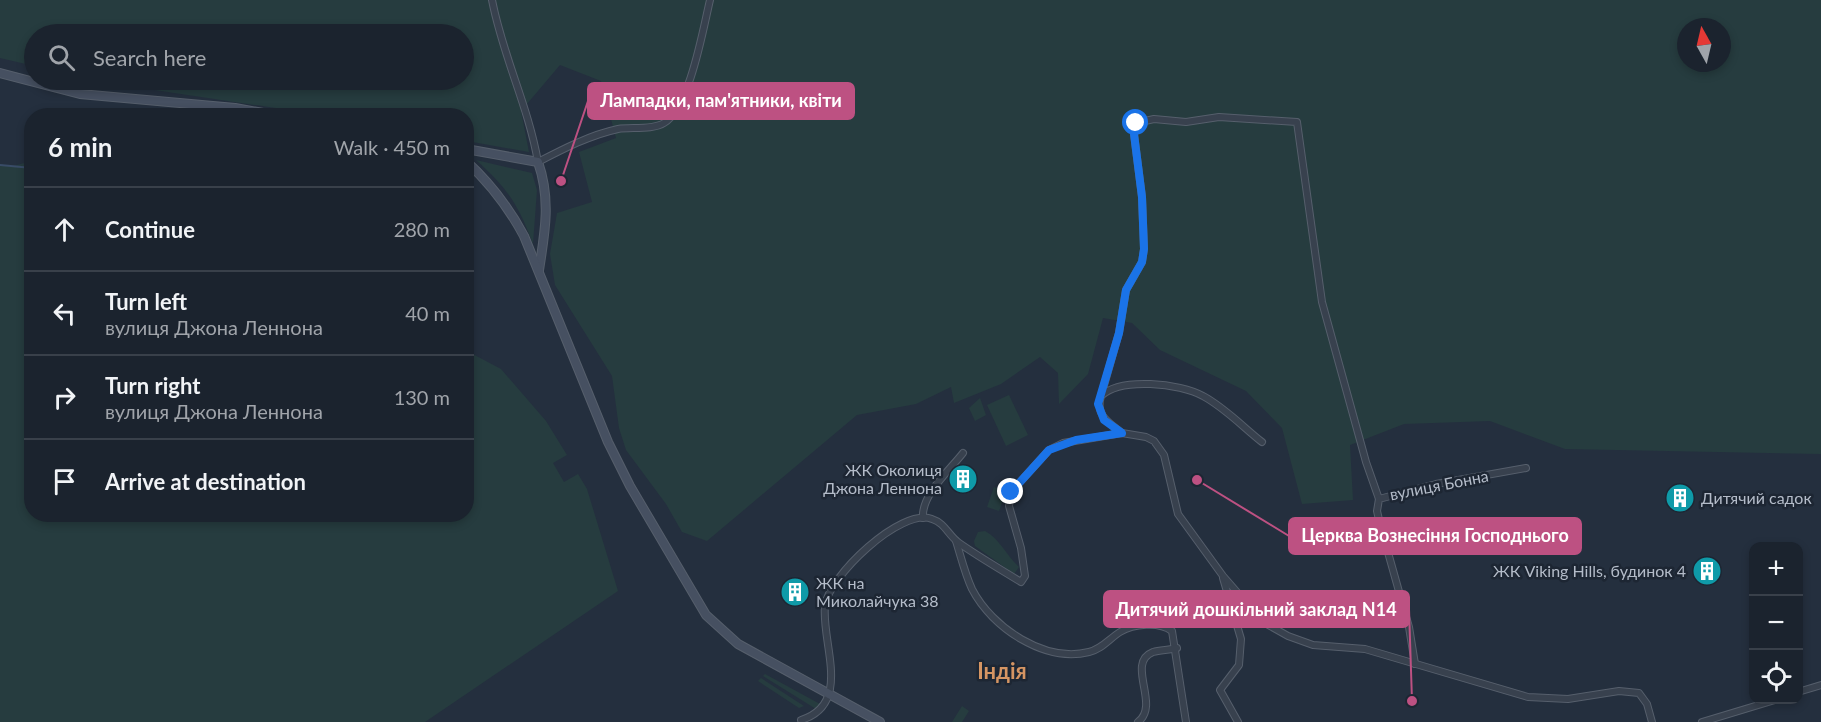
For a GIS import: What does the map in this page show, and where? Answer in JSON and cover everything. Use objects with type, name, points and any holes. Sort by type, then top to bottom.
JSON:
[{"type":"street","points":[[492,0],[507,62],[530,120],[545,184],[547,210],[539,271]]},
{"type":"street","points":[[474,150],[538,162],[596,135],[620,129],[663,124],[672,115],[691,76],[710,0]]},
{"type":"street","points":[[0,74],[24,80]]},
{"type":"street","points":[[64,90],[80,94],[169,104],[235,108]]},
{"type":"street","points":[[1122,433],[1104,420],[1099,412],[1101,396],[1119,333],[1126,290],[1142,262],[1144,249],[1142,197],[1134,134],[1136,123],[1154,119],[1186,122],[1219,117],[1297,122],[1322,302],[1366,462],[1379,499]]},
{"type":"street","points":[[474,169],[507,205],[539,271],[608,442],[696,601],[706,615],[738,644],[880,722]]},
{"type":"street","points":[[1101,396],[1108,388],[1121,385],[1167,385],[1203,395],[1262,442]]},
{"type":"street","points":[[801,720],[817,712],[829,696],[832,679],[825,605],[832,586],[880,535],[903,522],[930,517],[943,524],[956,541],[1021,582],[1025,576],[1021,548],[1009,506],[1011,492],[1049,450],[1076,440],[1122,433],[1146,437],[1160,447],[1169,468],[1178,514],[1223,576],[1263,622],[1288,636],[1312,645],[1359,648],[1528,697],[1568,699],[1619,691],[1639,693],[1647,705],[1652,722]]},
{"type":"street","points":[[923,518],[922,508],[927,499],[963,453]]},
{"type":"street","name":"вулиця Бонна","points":[[1415,664],[1409,627],[1377,511],[1379,499],[1436,484],[1526,468]]},
{"type":"street","points":[[956,541],[966,576],[983,606],[994,619],[1039,648],[1062,655],[1088,652],[1097,650],[1124,630],[1148,625],[1168,627],[1172,631],[1177,648],[1186,722]]},
{"type":"street","points":[[1223,576],[1241,639],[1239,665],[1220,690],[1238,722]]},
{"type":"street","points":[[1138,722],[1147,713],[1148,707],[1142,672],[1144,660],[1152,653],[1177,648]]},
{"type":"street","points":[[1803,690],[1821,685]]},
{"type":"street","points":[[1702,722],[1759,704]]},
{"type":"green space","points":[[0,0],[1821,0],[1821,454],[1565,449],[1490,421],[1404,424],[1350,445],[1353,500],[1302,504],[1282,428],[1246,391],[1160,350],[1132,323],[1103,318],[1088,374],[1059,404],[1058,373],[1040,357],[1001,384],[954,403],[951,387],[916,404],[857,415],[707,541],[682,532],[666,504],[626,450],[619,428],[612,376],[555,285],[550,254],[557,213],[592,202],[579,152],[616,138],[601,81],[560,65],[521,111],[529,152],[474,142],[474,108],[275,108],[155,90],[474,90],[474,24],[24,24],[24,64],[0,58]]},
{"type":"green space","points":[[476,160],[532,173],[537,190],[533,244],[511,198]]},
{"type":"green space","points":[[24,163],[24,522],[474,522],[474,355],[501,369],[546,421],[567,455],[553,463],[564,482],[578,474],[587,489],[618,591],[425,722],[0,722],[0,165],[14,166]]},
{"type":"green space","points":[[1009,395],[1028,435],[1006,446],[987,405]]},
{"type":"green space","points":[[980,398],[986,415],[975,421],[969,408]]},
{"type":"green space","points":[[994,487],[1006,492],[999,511],[987,507]]},
{"type":"green space","points":[[985,531],[995,538],[1019,567],[1014,574],[975,546],[974,541],[978,532]]},
{"type":"green space","points":[[765,674],[820,704],[816,709],[763,676]]},
{"type":"green space","points":[[761,678],[804,706],[799,708],[758,681]]},
{"type":"green space","points":[[962,706],[969,711],[962,722],[952,722]]},
{"type":"waterway","points":[[0,165],[24,167]]},
{"type":"place","name":"Лампадки, пам'ятники, квіти","points":[[561,181]]},
{"type":"place","name":"ЖК Околиця Джона Леннона","points":[[963,479]]},
{"type":"place","name":"Церква Вознесіння Господнього","points":[[1197,480]]},
{"type":"place","name":"Дитячий садок","points":[[1680,498]]},
{"type":"place","name":"ЖК Viking Hills, будинок 4","points":[[1707,571]]},
{"type":"place","name":"ЖК на Миколайчука 38","points":[[795,592]]},
{"type":"place","name":"Дитячий дошкільний заклад N14","points":[[1412,701]]},
{"type":"district","name":"Індія","points":[[1002,671]]},
{"type":"route","points":[[1011,492],[1049,450],[1063,443],[1122,433],[1104,420],[1099,412],[1098,404],[1119,333],[1126,290],[1142,262],[1144,249],[1142,197],[1134,134],[1136,123]]}]
